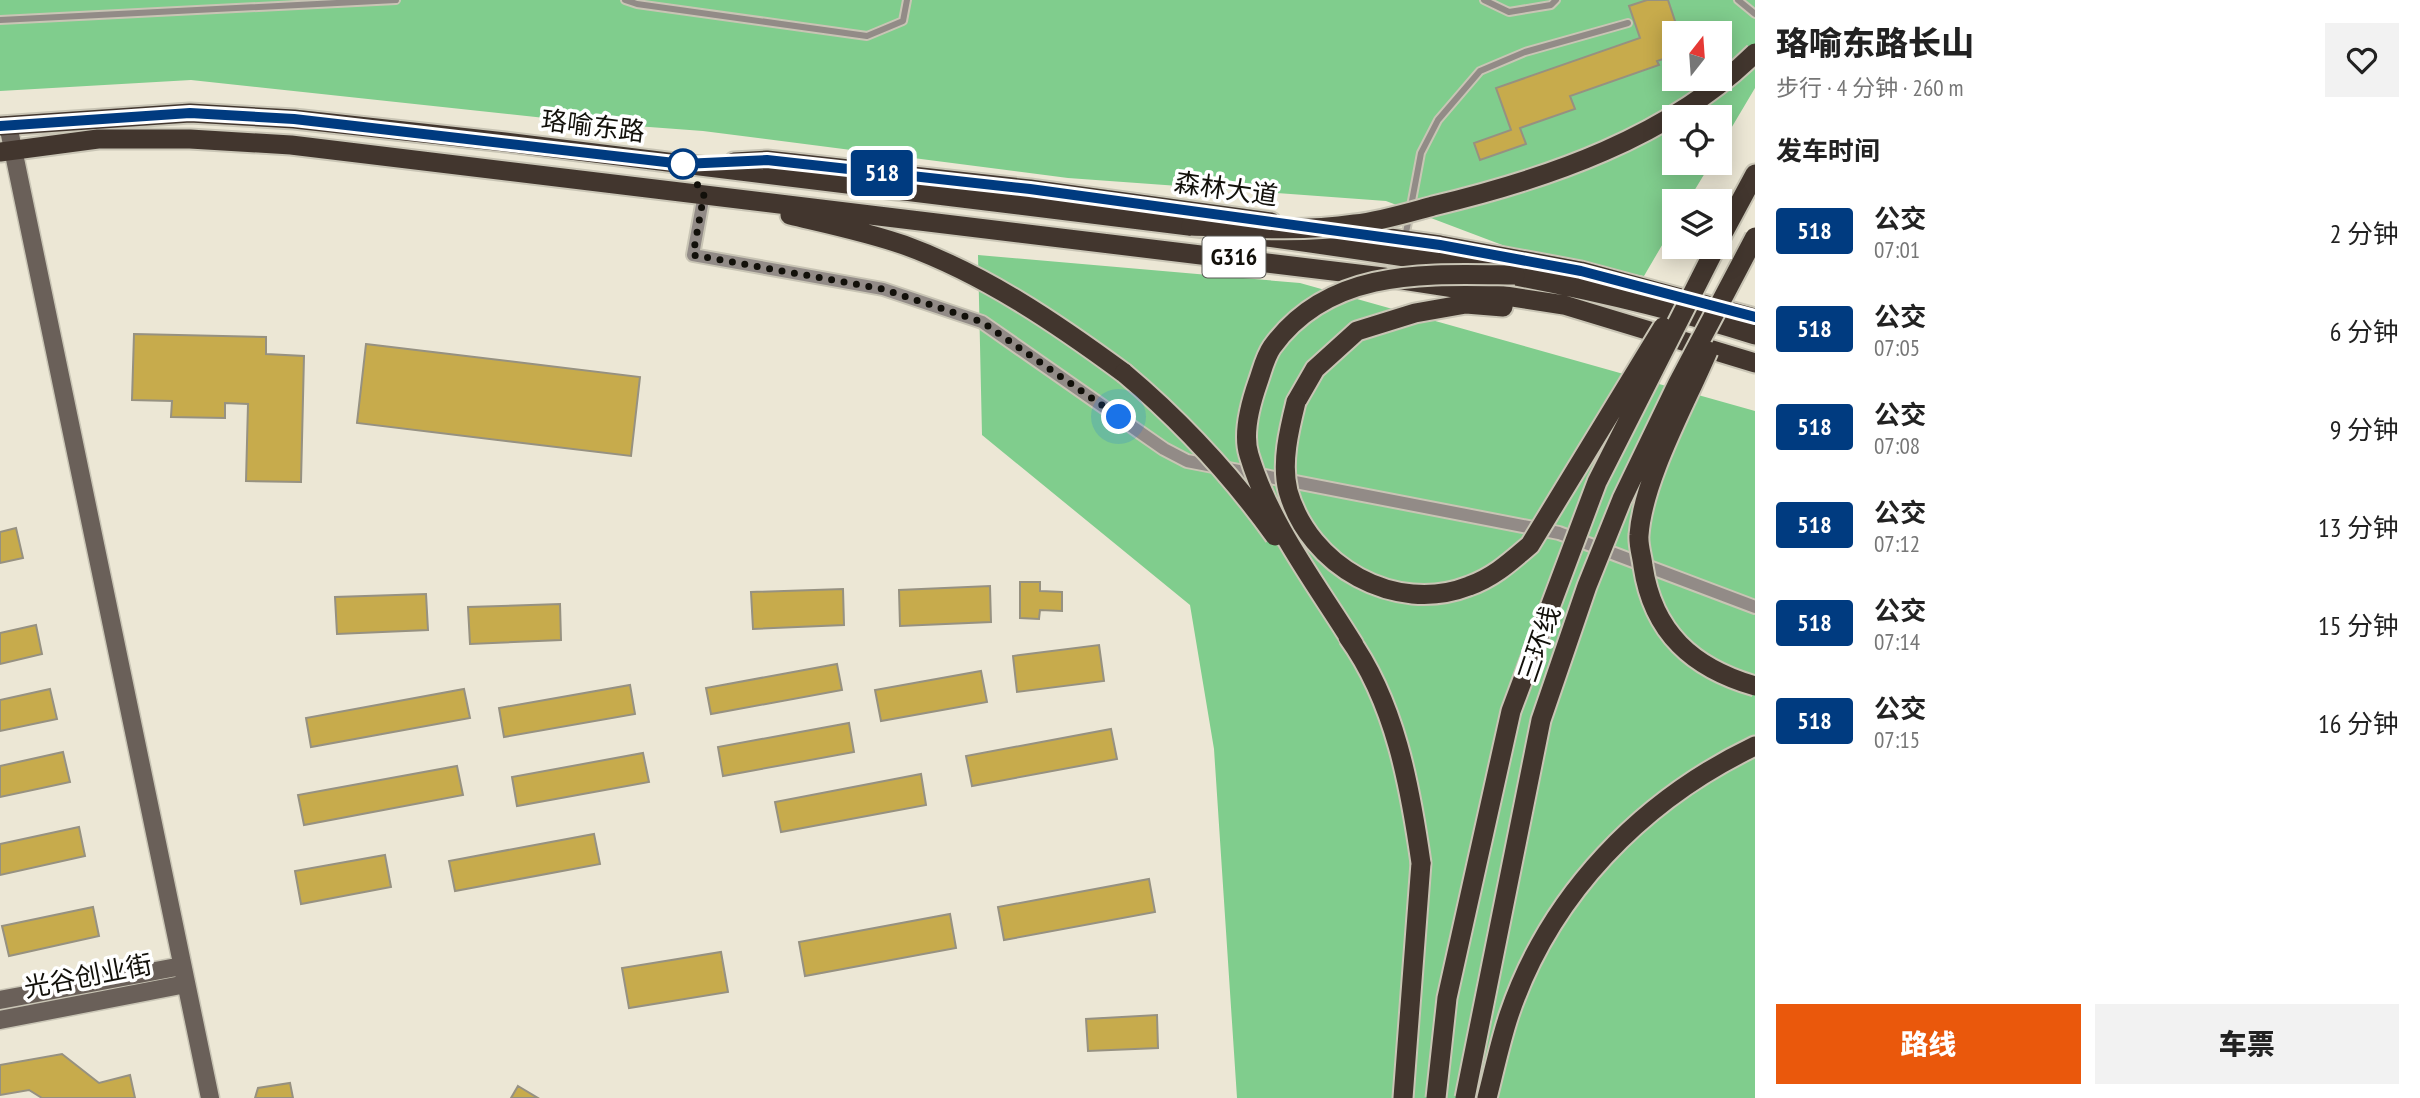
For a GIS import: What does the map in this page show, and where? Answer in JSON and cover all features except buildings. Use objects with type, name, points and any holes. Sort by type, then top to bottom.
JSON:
[{"type":"highway","points":[[1191,226],[1277,229],[1356,224],[1500,190],[1569,166],[1630,138],[1694,102],[1755,53]]},
{"type":"highway","name":"珞喻东路","points":[[4,126],[190,113],[268,117],[683,164],[1191,226],[1515,275],[1579,287],[1701,318],[1755,335]]},
{"type":"highway","name":"珞喻东路","points":[[6,151],[98,139],[190,139],[278,144],[704,194]]},
{"type":"highway","name":"森林大道","points":[[683,164],[767,160],[1030,189],[1404,240],[1581,271],[1755,317]]},
{"type":"highway","points":[[1732,213],[1755,174]]},
{"type":"highway","points":[[704,194],[904,245],[966,273],[1046,316],[1125,373],[1156,400],[1244,493],[1354,645]]},
{"type":"highway","name":"G316","points":[[704,194],[1383,277],[1564,305],[1731,355],[1755,365]]},
{"type":"highway","points":[[1732,215],[1738,203]]},
{"type":"highway","points":[[1755,240],[1648,490],[1639,536],[1645,581],[1660,621],[1687,653],[1721,676],[1755,686]]},
{"type":"highway","name":"三环线","points":[[1465,1098],[1545,708],[1587,586],[1622,499],[1678,383],[1755,240]]},
{"type":"highway","points":[[1598,315],[1466,304],[1415,313],[1357,331],[1315,369],[1296,402],[1286,440],[1288,490],[1305,531],[1333,563],[1360,579],[1403,593],[1434,595],[1467,587],[1498,573],[1530,545],[1707,259]]},
{"type":"highway","name":"三环线","points":[[1436,1098],[1447,998],[1511,711],[1597,482],[1708,259]]},
{"type":"highway","points":[[1403,1098],[1421,863],[1409,779],[1382,702],[1354,645],[1277,520],[1247,452],[1250,403],[1270,349],[1301,314],[1341,290],[1378,281],[1441,274],[1515,275]]},
{"type":"highway","points":[[1487,1098],[1509,1014],[1547,930],[1597,862],[1655,805],[1713,766],[1755,746]]},
{"type":"main road","points":[[4,126],[6,151],[211,1098]]},
{"type":"main road","name":"光谷创业街","points":[[0,1000],[182,966]]},
{"type":"main road","name":"光谷创业街","points":[[0,1020],[186,984]]},
{"type":"street","points":[[704,194],[693,255],[883,289],[982,322],[1164,449],[1187,461],[1559,533],[1755,607]]},
{"type":"lane","points":[[0,20],[396,0]]},
{"type":"lane","points":[[625,0],[867,36],[903,21],[907,0]]},
{"type":"lane","points":[[1484,0],[1509,12],[1551,5],[1556,0]]},
{"type":"lane","points":[[1738,0],[1755,14]]},
{"type":"lane","points":[[1404,240],[1421,153],[1438,120],[1480,71],[1525,52],[1629,23]]},
{"type":"green space","points":[[0,0],[1755,0],[1755,88],[1732,127],[1732,105],[1662,105],[1662,175],[1704,175],[1695,189],[1662,189],[1662,245],[1644,276],[1534,257],[1386,201],[1068,178],[703,131],[582,122],[191,80],[0,91]]},
{"type":"green space","points":[[978,255],[1300,283],[1755,411],[1755,1098],[1237,1098],[1214,749],[1190,605],[982,435]]},
{"type":"bus line","name":"518","points":[[0,126],[98,117],[190,113],[294,119],[683,164],[767,160],[1030,189],[1440,245],[1581,271],[1755,317]]},
{"type":"route","points":[[683,164],[704,194],[693,255],[883,289],[926,301],[982,322],[1119,417]]}]
